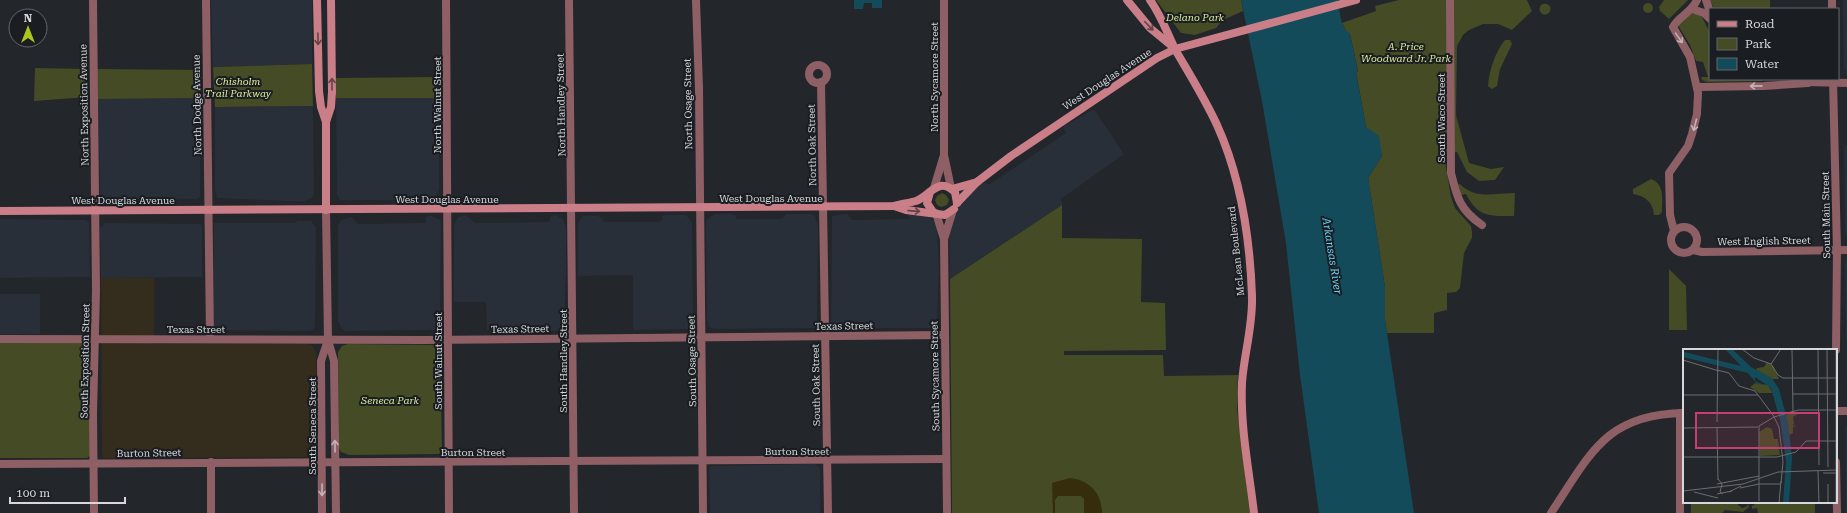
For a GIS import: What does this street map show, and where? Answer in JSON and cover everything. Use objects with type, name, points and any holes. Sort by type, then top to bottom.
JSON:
[{"type":"main road","points":[[317,0],[320,107],[326,122]]},
{"type":"main road","points":[[326,210],[326,122],[331,107],[332,92],[331,0]]},
{"type":"main road","name":"McLean Boulevard","points":[[1127,0],[1150,28],[1175,49]]},
{"type":"main road","name":"McLean Boulevard","points":[[1150,0],[1161,16],[1175,49],[1217,126],[1226,148],[1241,202],[1252,298],[1251,321],[1244,368],[1242,405],[1254,513]]},
{"type":"main road","name":"West Douglas Avenue","points":[[894,206],[906,210],[945,215],[977,182],[1011,156],[1150,61],[1175,49],[1356,0]]},
{"type":"main road","name":"West Douglas Avenue","points":[[0,211],[823,208],[894,206],[915,201],[932,190],[945,186],[951,189],[977,182]]},
{"type":"main road","points":[[951,189],[957,198],[954,207]]},
{"type":"main road","points":[[932,190],[927,203],[935,213]]},
{"type":"street","name":"North Exposition Avenue","points":[[93,0],[96,210]]},
{"type":"street","name":"North Dodge Avenue","points":[[206,0],[210,339]]},
{"type":"street","name":"North Walnut Street","points":[[446,0],[447,209]]},
{"type":"street","name":"North Handley Street","points":[[569,0],[572,209]]},
{"type":"street","name":"North Osage Street","points":[[696,0],[700,208]]},
{"type":"street","name":"North Sycamore Street","points":[[944,0],[944,155],[951,189]]},
{"type":"street","name":"South Waco Street","points":[[1450,0],[1451,173],[1457,197],[1461,206],[1471,217],[1482,225]]},
{"type":"street","points":[[1674,231],[1684,227],[1693,231],[1697,240],[1693,250],[1684,254],[1674,250],[1670,240],[1674,231],[1670,215],[1670,173],[1688,146],[1698,106],[1698,87],[1690,57],[1673,27],[1675,23],[1692,9],[1696,0]]},
{"type":"street","points":[[1692,9],[1704,13],[1709,18]]},
{"type":"street","points":[[1787,80],[1808,83]]},
{"type":"street","points":[[1698,87],[1764,86],[1833,81],[1847,83]]},
{"type":"street","name":"South Main Street","points":[[1833,81],[1837,250],[1836,349]]},
{"type":"street","name":"North Oak Street","points":[[821,82],[823,208]]},
{"type":"street","name":"North Sycamore Street","points":[[932,190],[944,155]]},
{"type":"street","name":"South Sycamore Street","points":[[946,513],[944,239],[954,207]]},
{"type":"street","name":"South Osage Street","points":[[700,208],[703,513]]},
{"type":"street","name":"South Oak Street","points":[[823,208],[828,513]]},
{"type":"street","name":"South Walnut Street","points":[[447,209],[449,513]]},
{"type":"street","name":"South Handley Street","points":[[572,209],[574,513]]},
{"type":"street","name":"South Exposition Street","points":[[94,513],[96,210]]},
{"type":"street","name":"South Seneca Street","points":[[326,210],[328,340],[334,361],[336,513]]},
{"type":"street","name":"South Sycamore Street","points":[[935,213],[944,239]]},
{"type":"street","name":"West English Street","points":[[1693,250],[1702,252],[1847,250]]},
{"type":"street","name":"Texas Street","points":[[0,338],[448,340],[945,335]]},
{"type":"street","name":"South Seneca Street","points":[[322,513],[321,361],[328,340]]},
{"type":"street","points":[[1551,513],[1597,446],[1612,432],[1630,422],[1651,416],[1682,413],[1680,513]]},
{"type":"street","name":"Burton Street","points":[[0,464],[211,462],[828,461],[946,459]]},
{"type":"street","points":[[211,462],[211,513]]},
{"type":"street","points":[[1837,503],[1837,513]]},
{"type":"shaded area","points":[[211,0],[312,0],[312,64],[213,67]]},
{"type":"shaded area","points":[[1843,0],[1847,0],[1847,74],[1844,68]]},
{"type":"shaded area","points":[[200,98],[200,197],[197,199],[103,198],[100,192],[98,99]]},
{"type":"shaded area","points":[[336,98],[439,98],[439,189],[436,197],[429,200],[340,200],[337,194]]},
{"type":"shaded area","points":[[313,106],[314,193],[312,198],[305,201],[286,201],[217,198],[215,191],[215,107]]},
{"type":"shaded area","points":[[1094,109],[1124,154],[1061,199],[1062,205],[950,279],[949,236],[954,215],[964,199],[983,183],[990,184],[1066,133],[1063,129],[1064,126]]},
{"type":"shaded area","points":[[1844,146],[1847,146],[1847,238],[1845,231]]},
{"type":"shaded area","points":[[909,213],[927,215],[935,222],[937,227],[939,268],[937,325],[933,328],[834,328],[831,322],[832,217],[835,215],[847,214],[852,220],[908,219],[910,218],[908,215]]},
{"type":"shaded area","points":[[715,214],[735,215],[737,219],[782,219],[786,214],[811,214],[815,216],[818,226],[817,326],[815,328],[714,329],[709,327],[707,320],[706,223],[707,219]]},
{"type":"shaded area","points":[[430,215],[440,220],[441,224],[440,328],[435,330],[346,331],[342,329],[338,321],[338,225],[341,220],[351,217],[358,224],[426,223],[426,217]]},
{"type":"shaded area","points":[[466,215],[475,223],[549,222],[551,216],[556,215],[563,219],[566,228],[564,329],[560,331],[487,330],[486,302],[454,302],[454,225],[458,217]]},
{"type":"shaded area","points":[[686,215],[692,222],[693,325],[688,329],[633,330],[633,275],[578,276],[578,223],[583,216],[598,216],[602,218],[604,222],[659,222],[662,220],[662,216]]},
{"type":"shaded area","points":[[0,219],[86,220],[89,223],[90,277],[0,278]]},
{"type":"shaded area","points":[[297,221],[311,221],[316,227],[315,326],[313,330],[215,330],[213,324],[214,223],[296,223]]},
{"type":"shaded area","points":[[105,223],[202,225],[202,277],[101,278],[100,228]]},
{"type":"shaded area","points":[[1847,258],[1847,401],[1845,264]]},
{"type":"shaded area","points":[[101,278],[154,278],[154,344],[312,345],[316,352],[316,446],[314,452],[305,457],[102,457]]},
{"type":"shaded area","points":[[0,294],[40,294],[40,334],[0,334]]},
{"type":"shaded area","points":[[1847,423],[1847,513],[1846,513],[1846,426]]},
{"type":"shaded area","points":[[815,464],[820,469],[820,513],[710,513],[709,468],[711,466]]},
{"type":"green space","name":"Delano Park","points":[[1156,0],[1241,0],[1243,11],[1223,20],[1216,28],[1195,35],[1181,33]]},
{"type":"green space","name":"A. Price Woodward Jr. Park","points":[[1399,0],[1527,0],[1532,11],[1512,30],[1498,24],[1483,24],[1469,30],[1463,35],[1457,46],[1456,115],[1469,163],[1491,169],[1504,167],[1495,180],[1479,181],[1467,172],[1457,152],[1444,155],[1451,197],[1455,208],[1471,226],[1472,238],[1464,253],[1460,288],[1456,292],[1447,293],[1447,310],[1434,313],[1434,333],[1387,333],[1385,320],[1385,287],[1368,178],[1382,156],[1366,127],[1356,72],[1358,71],[1350,34],[1346,31],[1342,23],[1376,11],[1375,6]]},
{"type":"green space","points":[[1664,0],[1688,0],[1669,19],[1660,11],[1659,7]]},
{"type":"green space","points":[[1710,0],[1770,0],[1770,8],[1714,8]]},
{"type":"green space","points":[[1646,3],[1650,3],[1652,4],[1652,12],[1646,13],[1643,10],[1643,6]]},
{"type":"green space","points":[[1543,4],[1547,4],[1549,5],[1549,13],[1543,14],[1540,11],[1540,7]]},
{"type":"green space","points":[[1691,13],[1701,15],[1709,31],[1709,80],[1762,81],[1707,82],[1702,80],[1701,77],[1708,77],[1703,62],[1696,61],[1690,45],[1679,27],[1679,24]]},
{"type":"green space","points":[[1505,40],[1510,40],[1512,44],[1500,69],[1497,86],[1492,89],[1488,86],[1491,68],[1498,50]]},
{"type":"green space","name":"Chisholm Trail Parkway","points":[[312,64],[313,106],[215,107],[213,67]]},
{"type":"green space","points":[[35,68],[87,69],[88,97],[34,101]]},
{"type":"green space","name":"Chisholm Trail Parkway","points":[[97,69],[202,70],[200,98],[98,99]]},
{"type":"green space","points":[[438,77],[439,98],[336,98],[335,78]]},
{"type":"green space","points":[[1651,179],[1659,184],[1662,192],[1662,212],[1659,215],[1654,215],[1648,200],[1633,194],[1633,189]]},
{"type":"green space","points":[[1460,184],[1466,189],[1479,194],[1515,193],[1514,216],[1498,216],[1480,212],[1475,208],[1466,194],[1461,195],[1457,185]]},
{"type":"green space","points":[[942,193],[946,195],[949,200],[947,205],[941,207],[937,205],[935,200],[937,196]]},
{"type":"green space","points":[[1062,205],[1062,238],[1142,239],[1141,302],[1165,303],[1166,350],[1064,351],[1064,355],[1163,355],[1164,376],[1238,375],[1237,409],[1250,513],[952,513],[950,279]]},
{"type":"green space","points":[[1669,269],[1686,286],[1687,330],[1669,330]]},
{"type":"green space","points":[[86,342],[89,348],[91,455],[87,458],[0,458],[0,343]]},
{"type":"green space","name":"Seneca Park","points":[[348,344],[435,345],[440,348],[442,449],[439,454],[349,455],[341,452],[339,448],[338,352],[342,346]]},
{"type":"green space","points":[[1691,503],[1738,503],[1738,505],[1742,508],[1746,507],[1748,504],[1749,507],[1743,512],[1725,510],[1722,513],[1691,513]]},
{"type":"green space","points":[[1756,503],[1815,503],[1815,513],[1758,513],[1757,508],[1752,509],[1752,506]]},
{"type":"sand","points":[[1070,478],[1077,479],[1093,489],[1100,499],[1102,513],[1084,513],[1084,499],[1081,496],[1058,496],[1055,500],[1055,513],[1053,513],[1052,483]]},
{"type":"water","points":[[854,0],[882,0],[882,8],[872,8],[872,3],[864,3],[863,9],[854,9]]},
{"type":"water","name":"Arkansas River","points":[[1241,0],[1338,0],[1342,24],[1350,34],[1358,72],[1356,73],[1366,127],[1379,136],[1382,156],[1368,178],[1385,287],[1385,320],[1414,513],[1319,513],[1300,375],[1286,243],[1262,101]]}]
